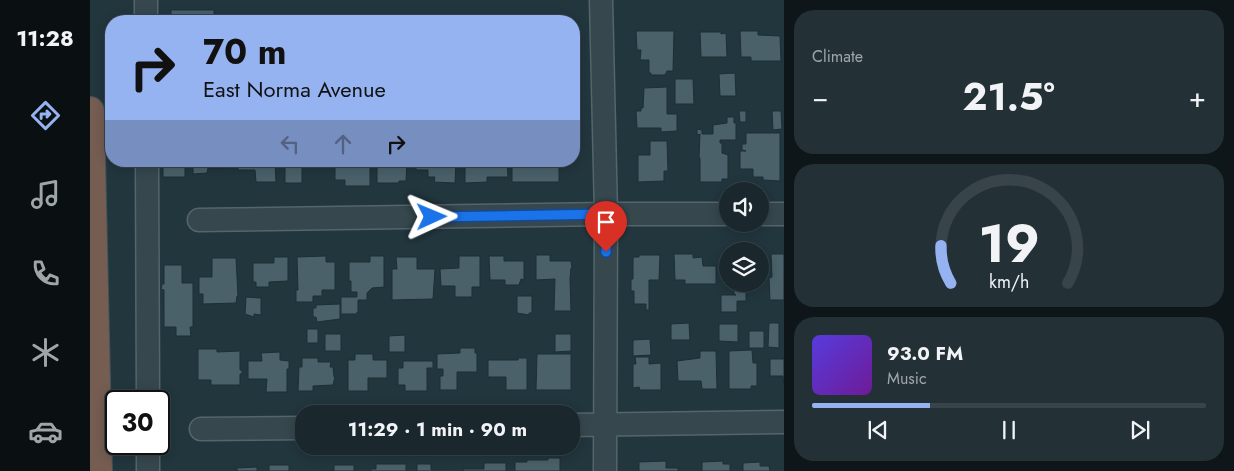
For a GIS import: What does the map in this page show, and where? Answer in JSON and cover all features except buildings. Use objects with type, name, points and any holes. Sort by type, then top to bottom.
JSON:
[{"type":"highway","points":[[90,111],[98,471]]},
{"type":"street","points":[[146,0],[146,15]]},
{"type":"street","points":[[601,0],[606,214],[605,471]]},
{"type":"street","points":[[147,167],[148,390]]},
{"type":"street","points":[[199,220],[719,214]]},
{"type":"street","points":[[769,214],[784,214]]},
{"type":"street","points":[[580,425],[784,422]]},
{"type":"street","points":[[201,429],[295,428]]},
{"type":"street","points":[[148,455],[148,471]]},
{"type":"route","points":[[432,217],[606,214],[606,252]]}]
